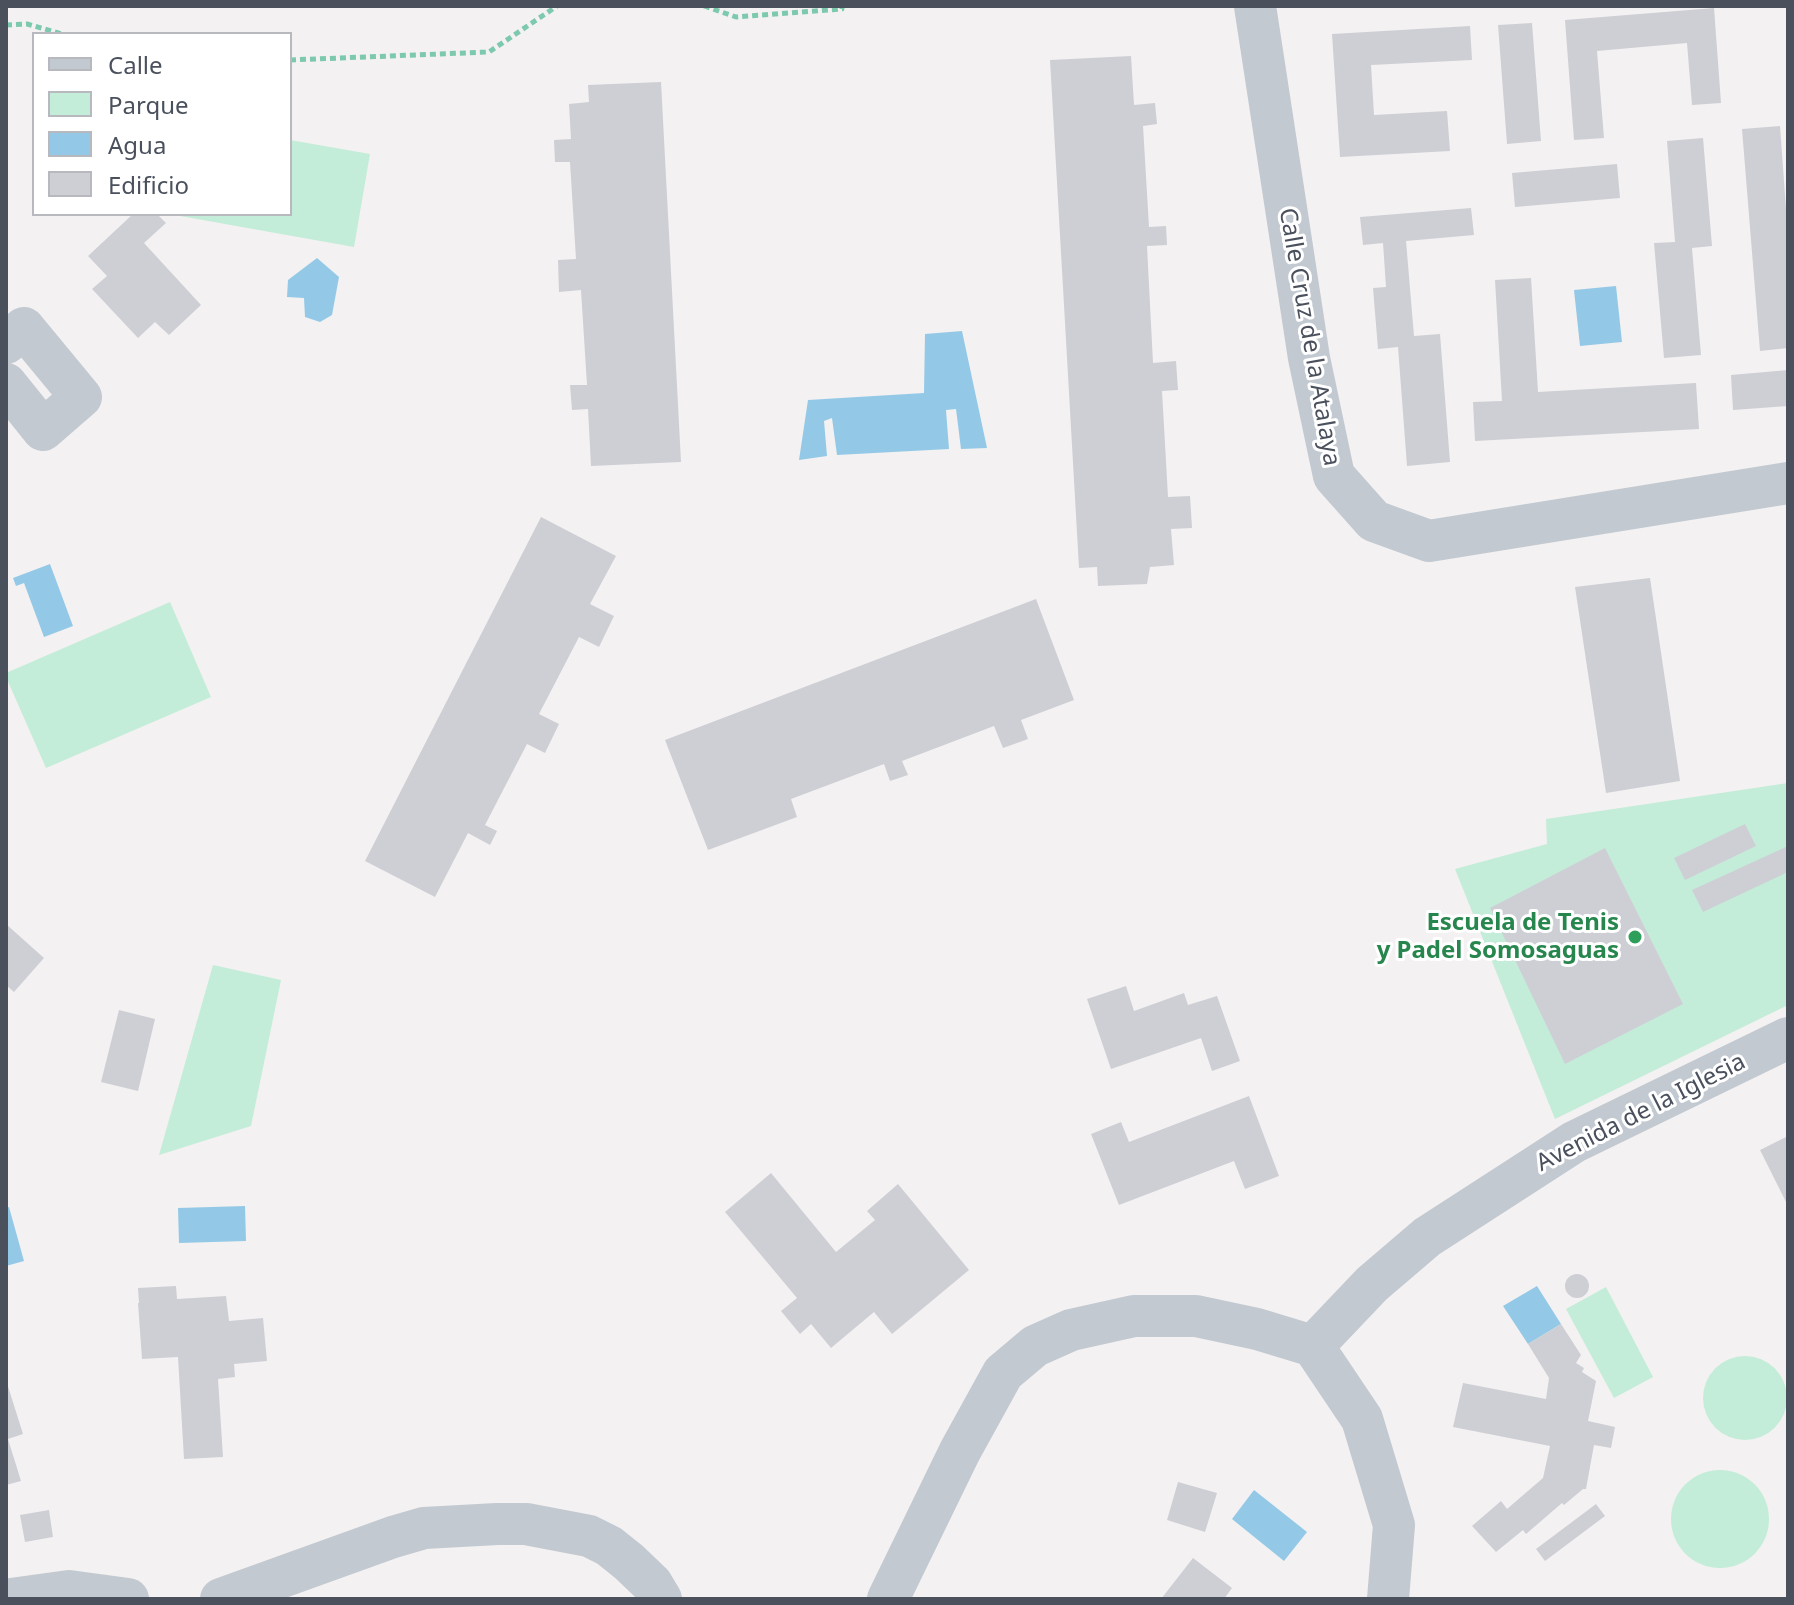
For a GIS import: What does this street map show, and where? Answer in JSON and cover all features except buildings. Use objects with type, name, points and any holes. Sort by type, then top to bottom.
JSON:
[{"type":"street","name":"Calle Cruz de la Atalaya","points":[[1255,6],[1309,358],[1334,476],[1374,521],[1429,541],[1788,483]]},
{"type":"street","points":[[6,343],[24,328],[81,397],[43,430],[6,384]]},
{"type":"street","name":"Avenida de la Iglesia","points":[[1313,1346],[1372,1284],[1427,1237],[1574,1142],[1788,1038]]},
{"type":"street","points":[[888,1599],[960,1451],[1003,1373],[1035,1346],[1071,1330],[1134,1316],[1196,1316],[1257,1329],[1313,1346],[1362,1419],[1394,1525],[1388,1599]]},
{"type":"street","points":[[221,1599],[424,1528],[497,1524],[526,1524],[589,1536],[609,1546],[629,1562],[652,1584],[661,1599]]},
{"type":"street","points":[[11,1599],[69,1591],[128,1599]]},
{"type":"path","points":[[292,60],[489,52],[557,6]]},
{"type":"path","points":[[704,6],[736,17],[842,9],[842,6]]},
{"type":"path","points":[[6,25],[27,24],[55,32]]},
{"type":"green space","points":[[292,140],[370,154],[354,247],[180,216],[292,216]]},
{"type":"green space","points":[[170,602],[211,697],[46,768],[6,673]]},
{"type":"green space","name":"Escuela de Tenis y Padel Somosaguas","points":[[1788,783],[1788,1005],[1555,1119],[1455,869],[1547,844],[1546,819]]},
{"type":"green space","points":[[213,965],[281,980],[251,1126],[159,1155]]},
{"type":"green space","points":[[1606,1287],[1653,1377],[1614,1398],[1566,1309]]},
{"type":"green space","points":[[1745,1356],[1768,1363],[1780,1375],[1787,1398],[1780,1421],[1768,1433],[1745,1440],[1722,1433],[1710,1421],[1703,1398],[1710,1375],[1722,1363]]},
{"type":"green space","points":[[1720,1470],[1739,1474],[1755,1484],[1765,1500],[1769,1519],[1765,1538],[1755,1554],[1739,1564],[1720,1568],[1701,1564],[1685,1554],[1675,1538],[1671,1519],[1675,1500],[1685,1484],[1701,1474]]},
{"type":"water","points":[[317,258],[339,277],[332,315],[320,322],[305,317],[304,298],[287,297],[288,280]]},
{"type":"water","points":[[1616,286],[1622,342],[1580,346],[1574,290]]},
{"type":"water","points":[[962,331],[987,448],[961,449],[956,409],[946,410],[949,449],[837,455],[832,418],[824,421],[827,456],[799,460],[808,400],[924,393],[925,334]]},
{"type":"water","points":[[50,564],[73,626],[44,637],[24,583],[16,586],[13,578]]},
{"type":"water","points":[[245,1206],[246,1241],[179,1243],[178,1208]]},
{"type":"water","points":[[9,1207],[24,1261],[6,1266],[6,1208]]},
{"type":"water","points":[[1537,1286],[1561,1324],[1528,1344],[1503,1306]]},
{"type":"water","points":[[1254,1490],[1307,1532],[1284,1561],[1232,1519]]},
{"type":"place","name":"Escuela de Tenis y Padel Somosaguas","points":[[1635,937]]}]
